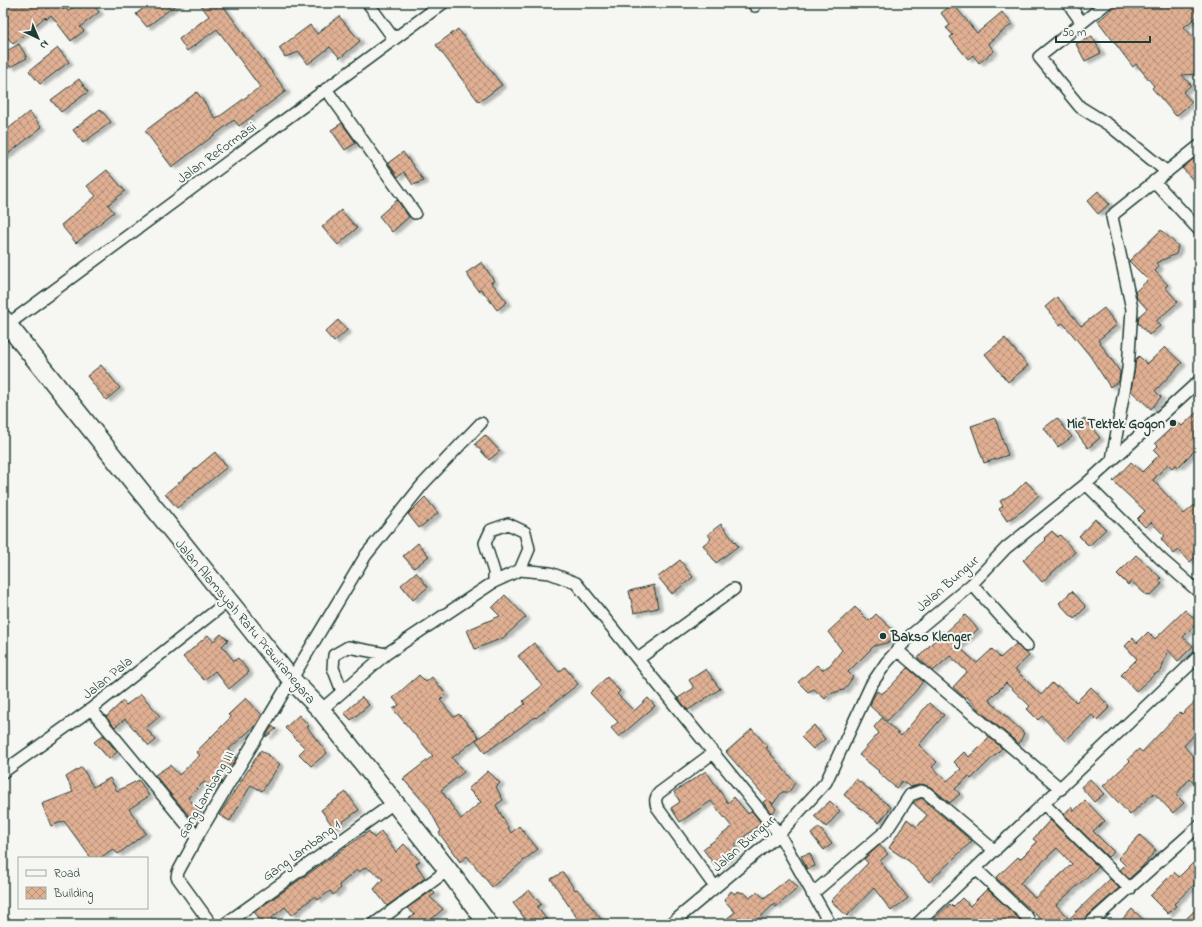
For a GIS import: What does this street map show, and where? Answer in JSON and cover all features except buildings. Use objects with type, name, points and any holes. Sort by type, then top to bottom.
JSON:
[{"type":"main road","name":"Jalan Alamsyah Ratu Prawiranegara","points":[[5,322],[291,679],[321,710],[395,802],[488,924]]},
{"type":"street","points":[[368,3],[394,39]]},
{"type":"street","name":"Jalan Reformasi","points":[[5,322],[443,3]]},
{"type":"street","points":[[1068,3],[1082,23]]},
{"type":"street","points":[[1107,3],[1039,57],[1080,107],[1109,125],[1167,172]]},
{"type":"street","points":[[326,89],[415,213]]},
{"type":"street","points":[[1112,460],[1128,369],[1132,309],[1112,217],[1154,181],[1199,146]]},
{"type":"street","points":[[1154,181],[1199,230]]},
{"type":"street","name":"Jalan Bungur","points":[[671,924],[779,834],[826,782],[871,685],[910,635],[972,584],[1006,548],[1086,484],[1199,381]]},
{"type":"street","name":"Gang Lambang III","points":[[211,924],[177,877],[178,872],[197,837],[291,679],[366,556],[423,484],[481,423]]},
{"type":"street","points":[[1086,484],[1161,559],[1199,592]]},
{"type":"street","points":[[494,582],[494,572],[485,543],[491,530],[508,524],[525,532],[529,549],[520,570]]},
{"type":"street","points":[[321,710],[386,654],[494,582],[520,570],[550,573],[576,583],[779,834],[830,924]]},
{"type":"street","points":[[972,584],[1027,646]]},
{"type":"street","points":[[638,659],[734,589]]},
{"type":"street","name":"Jalan Pala","points":[[3,772],[91,709],[228,601]]},
{"type":"street","points":[[342,691],[333,668],[334,655],[348,647],[386,654]]},
{"type":"street","points":[[897,650],[1061,789]]},
{"type":"street","points":[[917,924],[1061,789],[1199,656]]},
{"type":"street","points":[[91,709],[197,837]]},
{"type":"street","points":[[713,753],[659,793],[655,802],[657,807],[715,887]]},
{"type":"street","points":[[812,894],[887,830],[907,798],[921,791],[927,793],[995,851]]},
{"type":"street","name":"Gang Lambang 1","points":[[225,924],[395,802]]},
{"type":"street","points":[[1044,804],[1130,889]]},
{"type":"street","points":[[1089,924],[1199,826]]},
{"type":"street","points":[[976,869],[1028,918]]},
{"type":"street","points":[[374,924],[448,870]]},
{"type":"place","name":"Mie Tektek Gogon","points":[[1173,423]]},
{"type":"place","name":"Bakso Klenger","points":[[883,636]]}]
